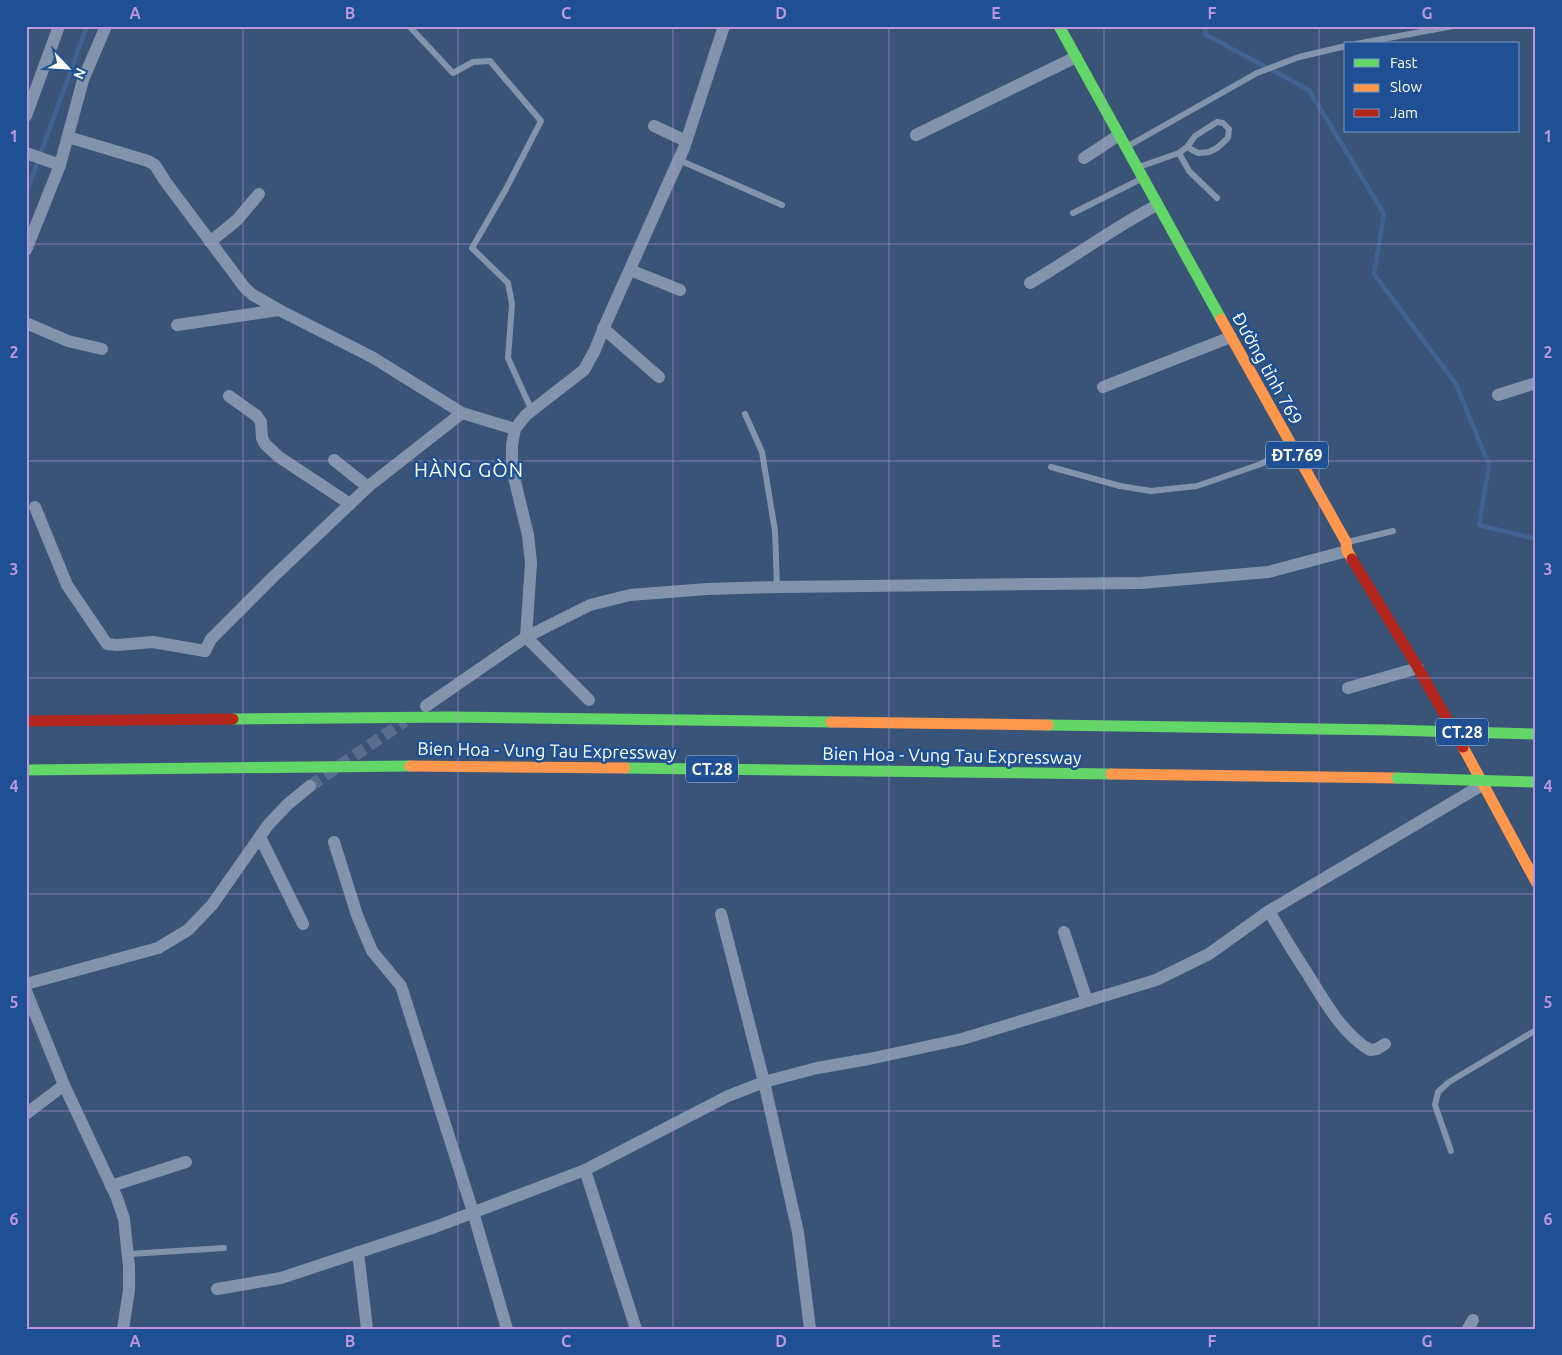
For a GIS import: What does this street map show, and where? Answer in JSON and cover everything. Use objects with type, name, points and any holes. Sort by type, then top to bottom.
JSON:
[{"type":"main road","name":"Đường tỉnh 769","points":[[1059,26],[1347,547],[1473,765],[1482,785],[1536,882]]},
{"type":"main road","name":"Bien Hoa - Vung Tau Expressway","points":[[26,721],[452,717],[1389,730],[1535,734]]},
{"type":"main road","name":"Bien Hoa - Vung Tau Expressway","points":[[26,770],[452,766],[1397,778],[1536,782]]},
{"type":"street","points":[[26,116],[59,26]]},
{"type":"street","points":[[26,250],[68,136],[83,80],[106,26]]},
{"type":"street","points":[[589,700],[526,637],[531,563],[528,535],[512,468],[512,445],[515,429],[526,415],[584,370],[595,350],[603,328],[679,160],[724,26]]},
{"type":"street","points":[[916,135],[1076,57]]},
{"type":"street","points":[[654,126],[686,141]]},
{"type":"street","points":[[68,136],[148,161],[155,165],[210,242],[245,288],[253,295],[372,357],[462,414],[515,429]]},
{"type":"street","points":[[1084,158],[1122,141]]},
{"type":"street","points":[[26,153],[57,164]]},
{"type":"street","points":[[210,242],[237,220],[259,194]]},
{"type":"street","points":[[1030,283],[1134,217],[1157,205]]},
{"type":"street","points":[[630,270],[680,290]]},
{"type":"street","points":[[177,325],[279,310]]},
{"type":"street","points":[[26,323],[68,340],[102,349]]},
{"type":"street","points":[[603,328],[659,377]]},
{"type":"street","points":[[1103,386],[1232,337]]},
{"type":"street","points":[[1498,395],[1536,384]]},
{"type":"street","points":[[229,396],[257,416],[261,422],[262,438],[265,444],[278,457],[350,504]]},
{"type":"street","points":[[35,507],[67,585],[107,644],[153,642],[205,651],[211,639],[368,487],[462,414]]},
{"type":"street","points":[[334,460],[368,487]]},
{"type":"street","points":[[426,706],[526,637],[590,605],[630,595],[777,587],[1141,583],[1268,572],[1347,547]]},
{"type":"street","points":[[1348,688],[1418,668]]},
{"type":"street","points":[[216,1289],[281,1278],[435,1227],[585,1170],[728,1096],[764,1082],[817,1068],[962,1039],[1156,980],[1209,954],[1269,912],[1482,785]]},
{"type":"street","points":[[26,984],[158,948],[188,930],[212,905],[268,825],[288,804],[310,786]]},
{"type":"street","points":[[260,837],[303,924]]},
{"type":"street","points":[[334,842],[356,915],[372,951],[401,986],[473,1212],[507,1329]]},
{"type":"street","points":[[1269,912],[1327,1006],[1345,1028],[1359,1043],[1370,1050],[1377,1049],[1385,1044]]},
{"type":"street","points":[[721,914],[764,1082],[798,1232],[810,1329]]},
{"type":"street","points":[[1064,932],[1087,1001]]},
{"type":"street","points":[[26,991],[64,1084],[111,1186],[124,1219],[129,1254],[129,1290],[123,1329]]},
{"type":"street","points":[[26,1114],[64,1084]]},
{"type":"street","points":[[111,1186],[186,1162]]},
{"type":"street","points":[[585,1170],[636,1329]]},
{"type":"street","points":[[358,1252],[367,1329]]},
{"type":"lane","points":[[409,26],[453,73],[473,62],[490,61],[541,121],[506,189],[472,248],[508,284],[512,304],[508,358],[532,410]]},
{"type":"lane","points":[[1367,42],[1453,26]]},
{"type":"lane","points":[[1122,141],[1257,72],[1299,57],[1344,46]]},
{"type":"lane","points":[[1073,213],[1140,173],[1179,153],[1187,147],[1195,136],[1216,122],[1223,123],[1229,129],[1228,138],[1218,148],[1209,152],[1198,153],[1187,147]]},
{"type":"lane","points":[[1179,153],[1189,170],[1217,198]]},
{"type":"lane","points":[[679,160],[782,205]]},
{"type":"lane","points":[[745,414],[762,452],[775,531],[777,587]]},
{"type":"lane","points":[[1051,467],[1120,486],[1151,491],[1197,486],[1261,464],[1293,447]]},
{"type":"lane","points":[[1347,547],[1393,531]]},
{"type":"lane","points":[[1451,1152],[1435,1105],[1438,1092],[1449,1082],[1536,1030]]},
{"type":"lane","points":[[129,1254],[224,1248]]},
{"type":"waterway","points":[[26,194],[87,26]]},
{"type":"waterway","points":[[1205,26],[1206,35],[1309,90],[1384,214],[1374,274],[1456,384],[1489,465],[1479,525],[1536,539]]},
{"type":"tunnel","points":[[310,786],[405,721]]},
{"type":"traffic: fast","points":[[1059,26],[1221,319]]},
{"type":"traffic: fast","points":[[233,719],[452,717],[831,722]]},
{"type":"traffic: fast","points":[[1048,725],[1389,730]]},
{"type":"traffic: fast","points":[[1389,730],[1535,734]]},
{"type":"traffic: fast","points":[[26,770],[410,766]]},
{"type":"traffic: fast","points":[[625,768],[1111,774]]},
{"type":"traffic: fast","points":[[1397,778],[1536,782]]},
{"type":"traffic: slow","points":[[1221,319],[1346,542],[1347,551],[1352,559]]},
{"type":"traffic: slow","points":[[831,722],[1048,725]]},
{"type":"traffic: slow","points":[[1463,747],[1536,882]]},
{"type":"traffic: slow","points":[[410,766],[625,768]]},
{"type":"traffic: slow","points":[[1111,774],[1397,778]]},
{"type":"traffic: jam","points":[[1352,559],[1463,747]]},
{"type":"traffic: jam","points":[[26,721],[233,719]]},
{"type":"district","name":"HÀNG GÒN","points":[[469,469]]}]
